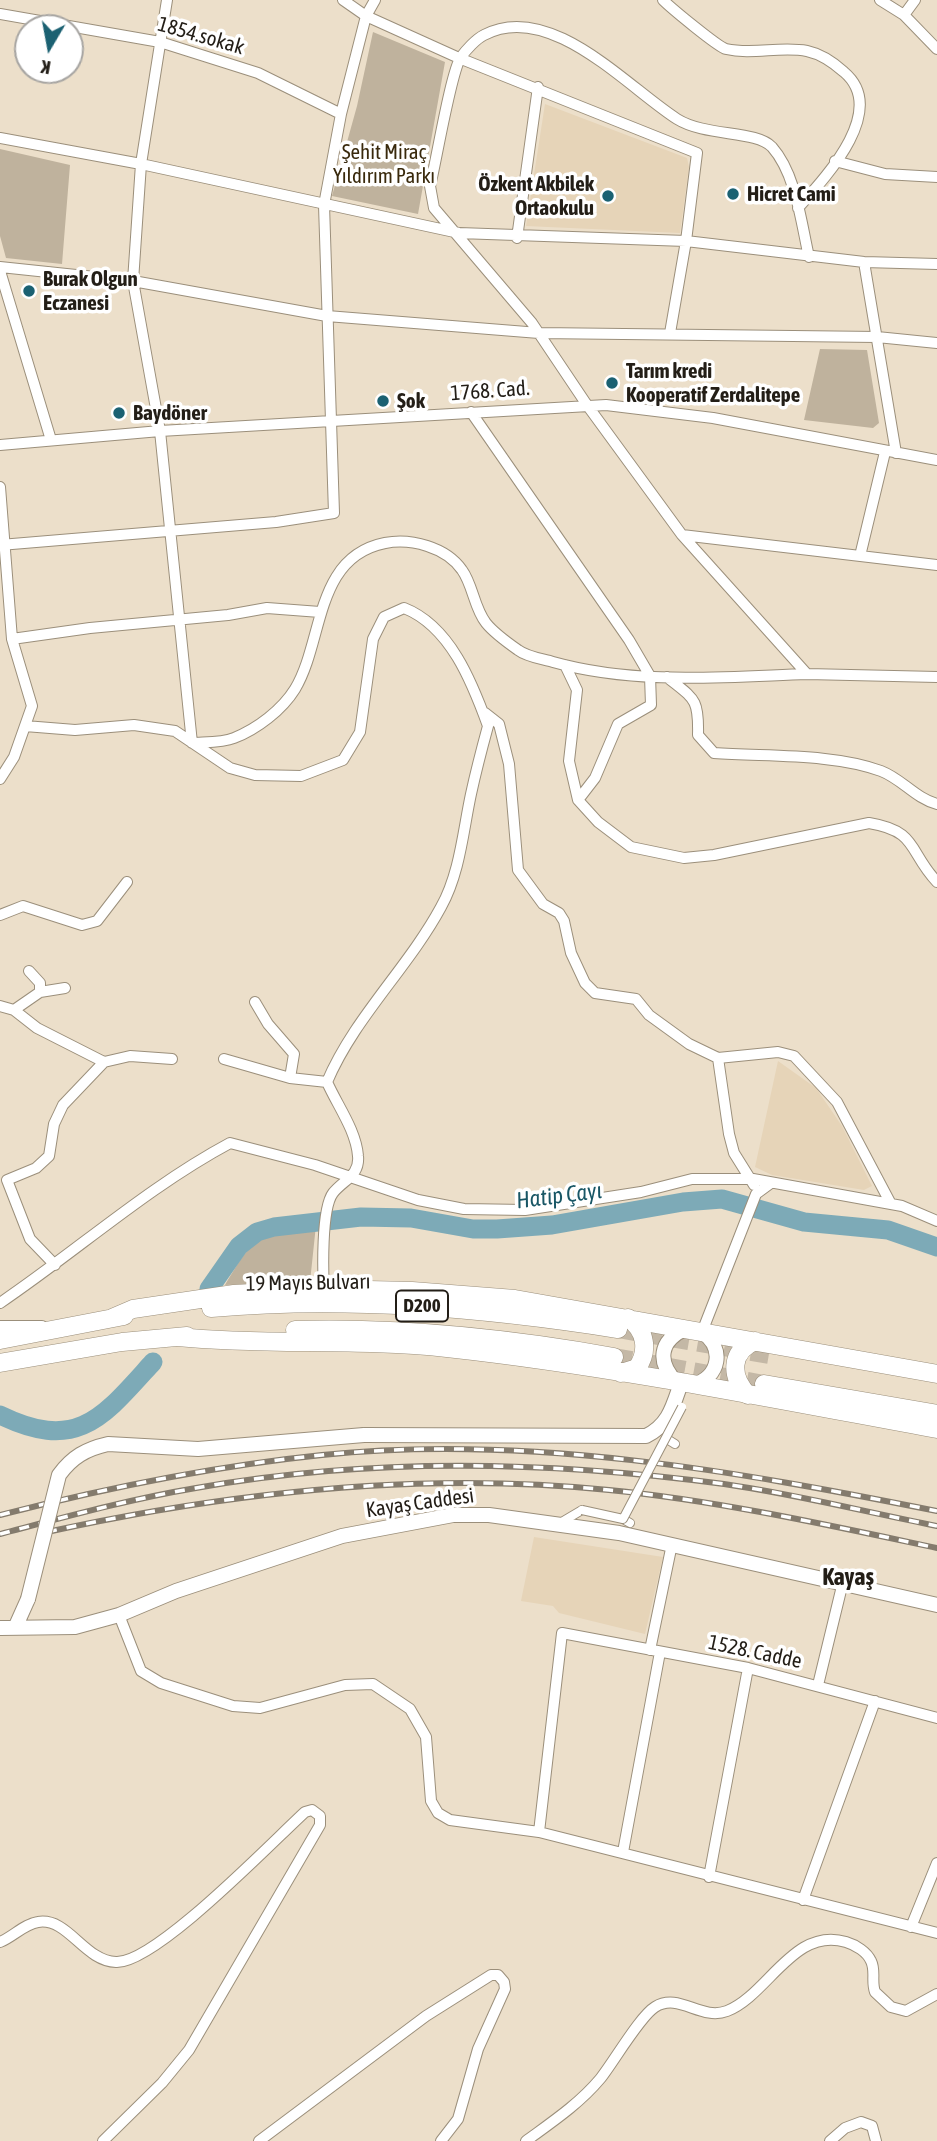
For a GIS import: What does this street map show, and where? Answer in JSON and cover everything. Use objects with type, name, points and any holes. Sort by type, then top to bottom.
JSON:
[{"type":"highway","points":[[0,1363],[122,1342],[178,1337],[443,1348],[637,1368],[645,1351],[641,1329],[515,1299],[324,1296],[186,1301],[133,1309],[112,1318]]},
{"type":"highway","name":"19 Mayıs Bulvarı","points":[[2,1331],[69,1326],[224,1301]]},
{"type":"highway","points":[[623,1324],[693,1330],[937,1374]]},
{"type":"highway","points":[[748,1395],[736,1377],[735,1359],[746,1345],[755,1341]]},
{"type":"highway","points":[[769,1355],[937,1385]]},
{"type":"highway","points":[[617,1365],[682,1391],[748,1395],[937,1429]]},
{"type":"highway","points":[[764,1384],[937,1414]]},
{"type":"street","points":[[167,0],[141,164],[133,281],[160,430],[192,743]]},
{"type":"street","points":[[343,0],[366,16],[459,58],[538,87],[697,153],[687,241],[670,333]]},
{"type":"street","points":[[2,545],[171,531],[334,513],[324,205],[341,114],[366,16],[375,0]]},
{"type":"street","points":[[663,0],[724,49],[807,51],[833,62],[850,77],[859,92],[862,112],[855,132],[798,208]]},
{"type":"street","points":[[880,0],[904,15],[937,50]]},
{"type":"street","points":[[904,15],[915,0]]},
{"type":"street","name":"1854.sokak","points":[[0,14],[160,42],[258,73],[341,114]]},
{"type":"street","points":[[807,674],[682,535],[587,405],[539,333],[459,233],[434,208],[430,187],[459,58],[482,36],[502,27],[528,26],[565,37],[586,49],[678,120],[703,131],[731,136],[753,135],[771,145],[783,164],[798,208],[808,257]]},
{"type":"street","points":[[517,238],[538,87]]},
{"type":"street","points":[[0,138],[141,164],[459,233],[517,238],[687,241],[808,257],[937,264]]},
{"type":"street","points":[[835,161],[884,174],[937,177]]},
{"type":"street","points":[[860,556],[890,452],[877,337],[864,262]]},
{"type":"street","points":[[51,440],[0,269],[133,281],[327,316],[539,333],[670,333],[853,339],[877,337],[937,343]]},
{"type":"street","name":"1768. Cad.","points":[[0,445],[160,430],[606,405],[713,418],[937,460]]},
{"type":"street","points":[[471,412],[629,640],[650,676],[653,692],[651,705],[618,724],[595,778],[578,800]]},
{"type":"street","points":[[0,487],[2,545],[12,639],[32,706],[14,757],[0,779]]},
{"type":"street","points":[[682,535],[937,565]]},
{"type":"street","points":[[192,743],[233,739],[276,712],[295,689],[320,612],[340,572],[354,558],[380,544],[408,541],[431,547],[449,557],[462,569],[485,622],[521,653],[590,672],[667,677],[807,674],[937,677]]},
{"type":"street","points":[[12,639],[267,608],[320,612]]},
{"type":"street","points":[[25,726],[75,730],[134,726],[175,732],[230,768],[255,775],[301,776],[343,760],[360,732],[373,639],[384,617],[404,608],[423,615],[446,639],[488,726],[470,796],[467,829],[442,905],[412,954],[339,1053],[327,1082],[355,1138],[359,1159],[353,1177],[331,1194],[325,1227],[324,1296]]},
{"type":"street","points":[[565,665],[577,690],[569,761],[578,800],[598,822],[632,846],[684,858],[714,855],[869,823],[894,827],[911,841],[922,864],[937,882]]},
{"type":"street","points":[[667,677],[696,700],[699,710],[698,735],[714,753],[801,758],[873,769],[883,772],[917,797],[937,804]]},
{"type":"street","points":[[483,711],[499,724],[509,764],[518,870],[543,904],[559,913],[564,921],[568,945],[585,983],[595,993],[636,999],[649,1015],[689,1044],[718,1058],[778,1052],[794,1056],[837,1102],[891,1204]]},
{"type":"street","points":[[0,915],[23,906],[82,925],[97,921],[128,882]]},
{"type":"street","points":[[29,971],[40,983],[40,992]]},
{"type":"street","points":[[14,1010],[40,992],[65,988]]},
{"type":"street","points":[[255,1002],[268,1024],[294,1054],[290,1078]]},
{"type":"street","points":[[0,1006],[14,1010],[37,1028],[104,1062]]},
{"type":"street","points":[[55,1265],[30,1239],[7,1180],[36,1168],[49,1156],[54,1124],[63,1105],[104,1062],[130,1056],[172,1059]]},
{"type":"street","points":[[682,1391],[667,1373],[662,1355],[669,1339],[693,1330],[756,1194],[753,1180],[734,1153],[718,1058]]},
{"type":"street","points":[[224,1059],[290,1078],[327,1082]]},
{"type":"street","points":[[2,1331],[2,1301],[55,1265],[179,1170],[230,1143],[353,1177],[418,1200],[464,1209],[524,1210],[641,1192],[692,1179],[753,1180],[891,1204],[937,1221]]},
{"type":"street","points":[[756,1194],[771,1183]]},
{"type":"street","points":[[15,1628],[28,1599],[59,1475],[67,1464],[92,1448],[108,1444],[216,1449],[364,1435],[646,1436],[663,1425],[682,1391],[708,1378],[717,1363],[715,1345],[693,1330]]},
{"type":"street","points":[[560,1524],[582,1510],[627,1521],[671,1442],[682,1391]]},
{"type":"street","name":"Kayaş Caddesi","points":[[0,1628],[75,1627],[119,1615],[236,1570],[382,1527],[453,1515],[489,1515],[560,1524],[673,1544],[937,1605]]},
{"type":"street","points":[[623,1852],[673,1544]]},
{"type":"street","points":[[818,1685],[843,1582]]},
{"type":"street","points":[[119,1615],[141,1671],[161,1684],[233,1706],[260,1709],[345,1685],[373,1684],[410,1709],[426,1737],[430,1801],[438,1814],[450,1820],[539,1832],[937,1933]]},
{"type":"street","name":"1528. Cadde","points":[[539,1832],[562,1633],[748,1668],[937,1718]]},
{"type":"street","points":[[709,1877],[748,1668]]},
{"type":"street","points":[[803,1900],[875,1701]]},
{"type":"street","points":[[0,1942],[31,1924],[49,1923],[61,1928],[83,1949],[104,1960],[122,1962],[135,1958],[169,1936],[305,1812],[312,1810],[320,1816],[320,1825],[201,2033],[162,2083],[103,2141]]},
{"type":"street","points":[[911,1927],[937,1863]]},
{"type":"street","points":[[526,2141],[579,2102],[614,2062],[652,2009],[670,2003],[704,2014],[729,2010],[788,1959],[813,1943],[837,1940],[863,1951],[873,1964],[874,1992],[891,2007],[906,2011],[937,1994]]},
{"type":"street","points":[[259,2141],[436,2009],[491,1975],[498,1975],[505,1982],[505,1989],[478,2049],[458,2119],[441,2141]]},
{"type":"street","points":[[830,2141],[845,2128],[861,2122],[872,2126],[876,2141]]},
{"type":"shaded area","name":"Özkent Akbilek Ortaokulu","points":[[545,104],[687,158],[689,167],[680,233],[526,226]]},
{"type":"shaded area","points":[[778,1061],[816,1088],[842,1126],[872,1186],[864,1190],[772,1175],[755,1167]]},
{"type":"shaded area","points":[[534,1537],[663,1557],[645,1634],[559,1613],[553,1606],[521,1601]]},
{"type":"green space","name":"Şehit Miraç Yıldırım Parkı","points":[[373,32],[445,62],[418,214],[332,196],[357,106]]},
{"type":"green space","points":[[0,149],[70,165],[62,264],[6,258],[0,236]]},
{"type":"green space","points":[[820,349],[867,350],[879,423],[873,428],[804,420]]},
{"type":"green space","points":[[316,1225],[310,1282],[225,1285],[251,1246],[260,1239],[281,1231]]},
{"type":"waterway","name":"Hatip Çayı","points":[[209,1289],[239,1246],[257,1232],[274,1227],[361,1217],[411,1218],[473,1229],[497,1229],[552,1225],[683,1202],[722,1199],[804,1222],[888,1230],[937,1247]]},
{"type":"waterway","name":"Hatip Çayı","points":[[0,1415],[27,1426],[50,1430],[70,1429],[103,1413],[153,1362]]},
{"type":"tunnel","points":[[618,1329],[770,1355]]},
{"type":"tunnel","points":[[614,1357],[764,1384]]},
{"type":"railway","points":[[0,1515],[160,1479],[241,1465],[322,1455],[477,1449],[554,1453],[708,1470],[937,1511]]},
{"type":"railway","points":[[0,1534],[147,1497],[261,1478],[393,1467],[460,1466],[592,1471],[724,1484],[937,1526]]},
{"type":"railway","points":[[47,1532],[256,1496],[397,1484],[468,1483],[609,1490],[692,1500],[937,1548]]},
{"type":"place","name":"Hicret Cami","points":[[733,194]]},
{"type":"place","name":"Özkent Akbilek Ortaokulu","points":[[608,196]]},
{"type":"place","name":"Burak Olgun Eczanesi","points":[[29,291]]},
{"type":"place","name":"Tarım kredi Kooperatif Zerdalitepe","points":[[612,383]]},
{"type":"place","name":"Şok","points":[[383,401]]},
{"type":"place","name":"Baydöner","points":[[119,413]]},
{"type":"district","name":"Kayaş","points":[[848,1577]]}]
